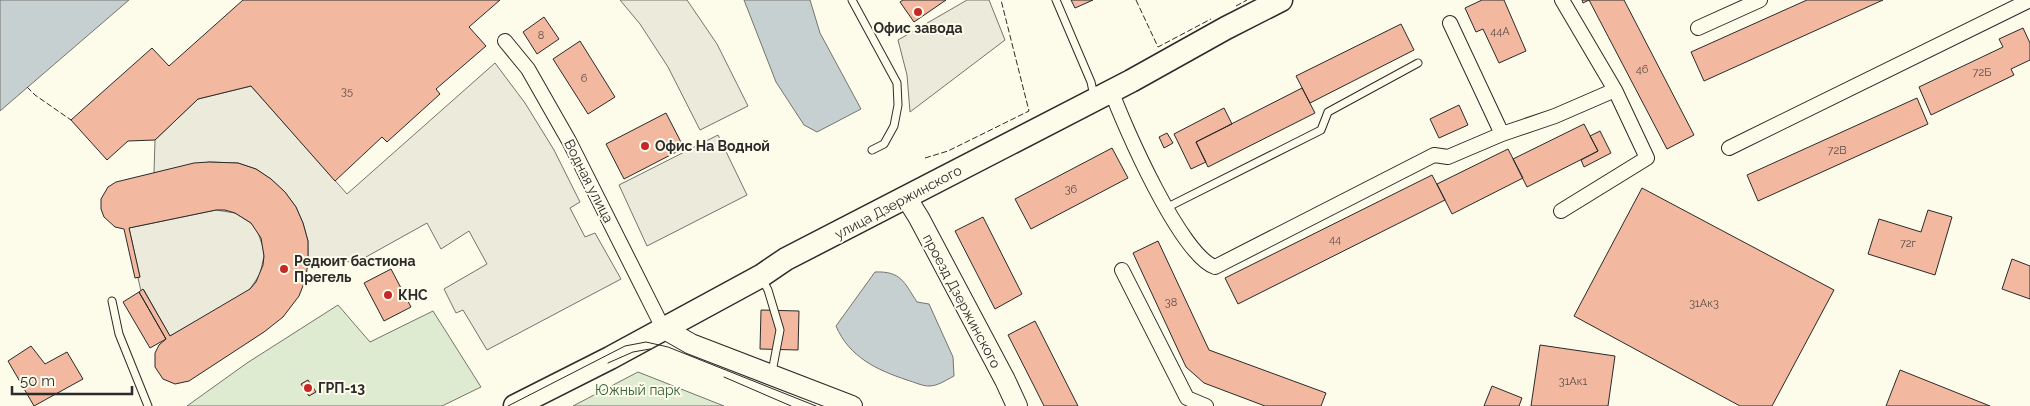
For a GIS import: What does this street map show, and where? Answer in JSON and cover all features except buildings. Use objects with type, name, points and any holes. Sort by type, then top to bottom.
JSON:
[{"type":"main road","name":"улица Дзержинского","points":[[515,406],[610,358],[761,276],[786,259],[1131,81],[1226,28],[1282,0]]},
{"type":"main road","name":"проезд Дзержинского","points":[[906,197],[919,218],[1017,406]]},
{"type":"main road","points":[[663,328],[691,344],[852,406]]},
{"type":"main road","points":[[1000,406],[1005,380]]},
{"type":"street","points":[[1561,211],[1647,158],[1616,90],[1562,0]]},
{"type":"street","points":[[1698,28],[1760,0]]},
{"type":"street","points":[[1729,148],[2030,0]]},
{"type":"street","points":[[1450,24],[1502,134]]},
{"type":"street","name":"Водная улица","points":[[504,41],[528,69],[569,141],[663,328]]},
{"type":"street","points":[[1103,95],[1118,111],[1166,208],[1198,255],[1208,264],[1215,267],[1434,155],[1448,157],[1502,134],[1555,116],[1616,90]]},
{"type":"street","points":[[1122,270],[1188,398],[1206,406]]},
{"type":"lane","points":[[852,0],[897,83],[898,105],[894,126],[884,144],[872,150]]},
{"type":"lane","points":[[1056,0],[1091,82],[1103,95]]},
{"type":"lane","points":[[1166,208],[1321,130],[1328,112],[1418,63]]},
{"type":"lane","points":[[761,276],[768,290],[780,330],[771,375]]},
{"type":"lane","points":[[112,301],[119,334],[148,406]]},
{"type":"green space","points":[[338,305],[370,342],[433,311],[481,387],[442,406],[187,406],[247,363]]},
{"type":"green space","name":"Южный парк","points":[[638,372],[724,406],[573,406]]},
{"type":"shaded area","points":[[0,0],[129,0],[0,111]]},
{"type":"shaded area","points":[[620,0],[687,0],[717,44],[748,106],[700,130],[668,67],[640,24]]},
{"type":"shaded area","points":[[744,0],[810,0],[820,33],[861,109],[817,132],[804,125],[776,82]]},
{"type":"shaded area","points":[[967,0],[989,0],[1005,40],[910,112],[907,75],[898,40]]},
{"type":"shaded area","points":[[495,63],[525,103],[554,150],[580,202],[570,208],[585,237],[595,233],[621,279],[487,350],[463,310],[456,313],[444,289],[487,264],[469,231],[441,249],[427,223],[357,262],[308,260],[308,241],[296,207],[285,192],[256,169],[238,163],[209,162],[154,173],[155,140],[198,99],[251,86],[347,194]]},
{"type":"shaded area","points":[[718,135],[747,195],[647,246],[619,185]]},
{"type":"shaded area","points":[[216,210],[235,213],[251,223],[257,230],[264,256],[260,274],[250,289],[243,295],[170,336],[144,290],[141,291],[138,278],[140,277],[129,228]]},
{"type":"shaded area","points":[[875,272],[891,273],[905,283],[917,302],[929,304],[953,357],[954,376],[936,385],[921,385],[875,367],[848,346],[836,326]]},
{"type":"tram line","points":[[508,406],[625,346],[646,342],[668,347],[816,406]]},
{"type":"tram line","points":[[608,363],[633,352],[650,349]]},
{"type":"tram line","points":[[724,377],[791,406]]},
{"type":"fence","points":[[925,158],[948,151],[1029,111],[1001,0]]},
{"type":"fence","points":[[1136,0],[1158,47],[1211,19]]},
{"type":"fence","points":[[1236,6],[1247,0]]},
{"type":"fence","points":[[27,87],[35,95],[71,120]]},
{"type":"place","name":"Офис завода","points":[[918,12]]},
{"type":"place","name":"Офис На Водной","points":[[645,146]]},
{"type":"place","name":"Редюит бастиона Прегель","points":[[284,269]]},
{"type":"place","name":"КНС","points":[[388,295]]},
{"type":"place","name":"ГРП-13","points":[[308,388]]}]
